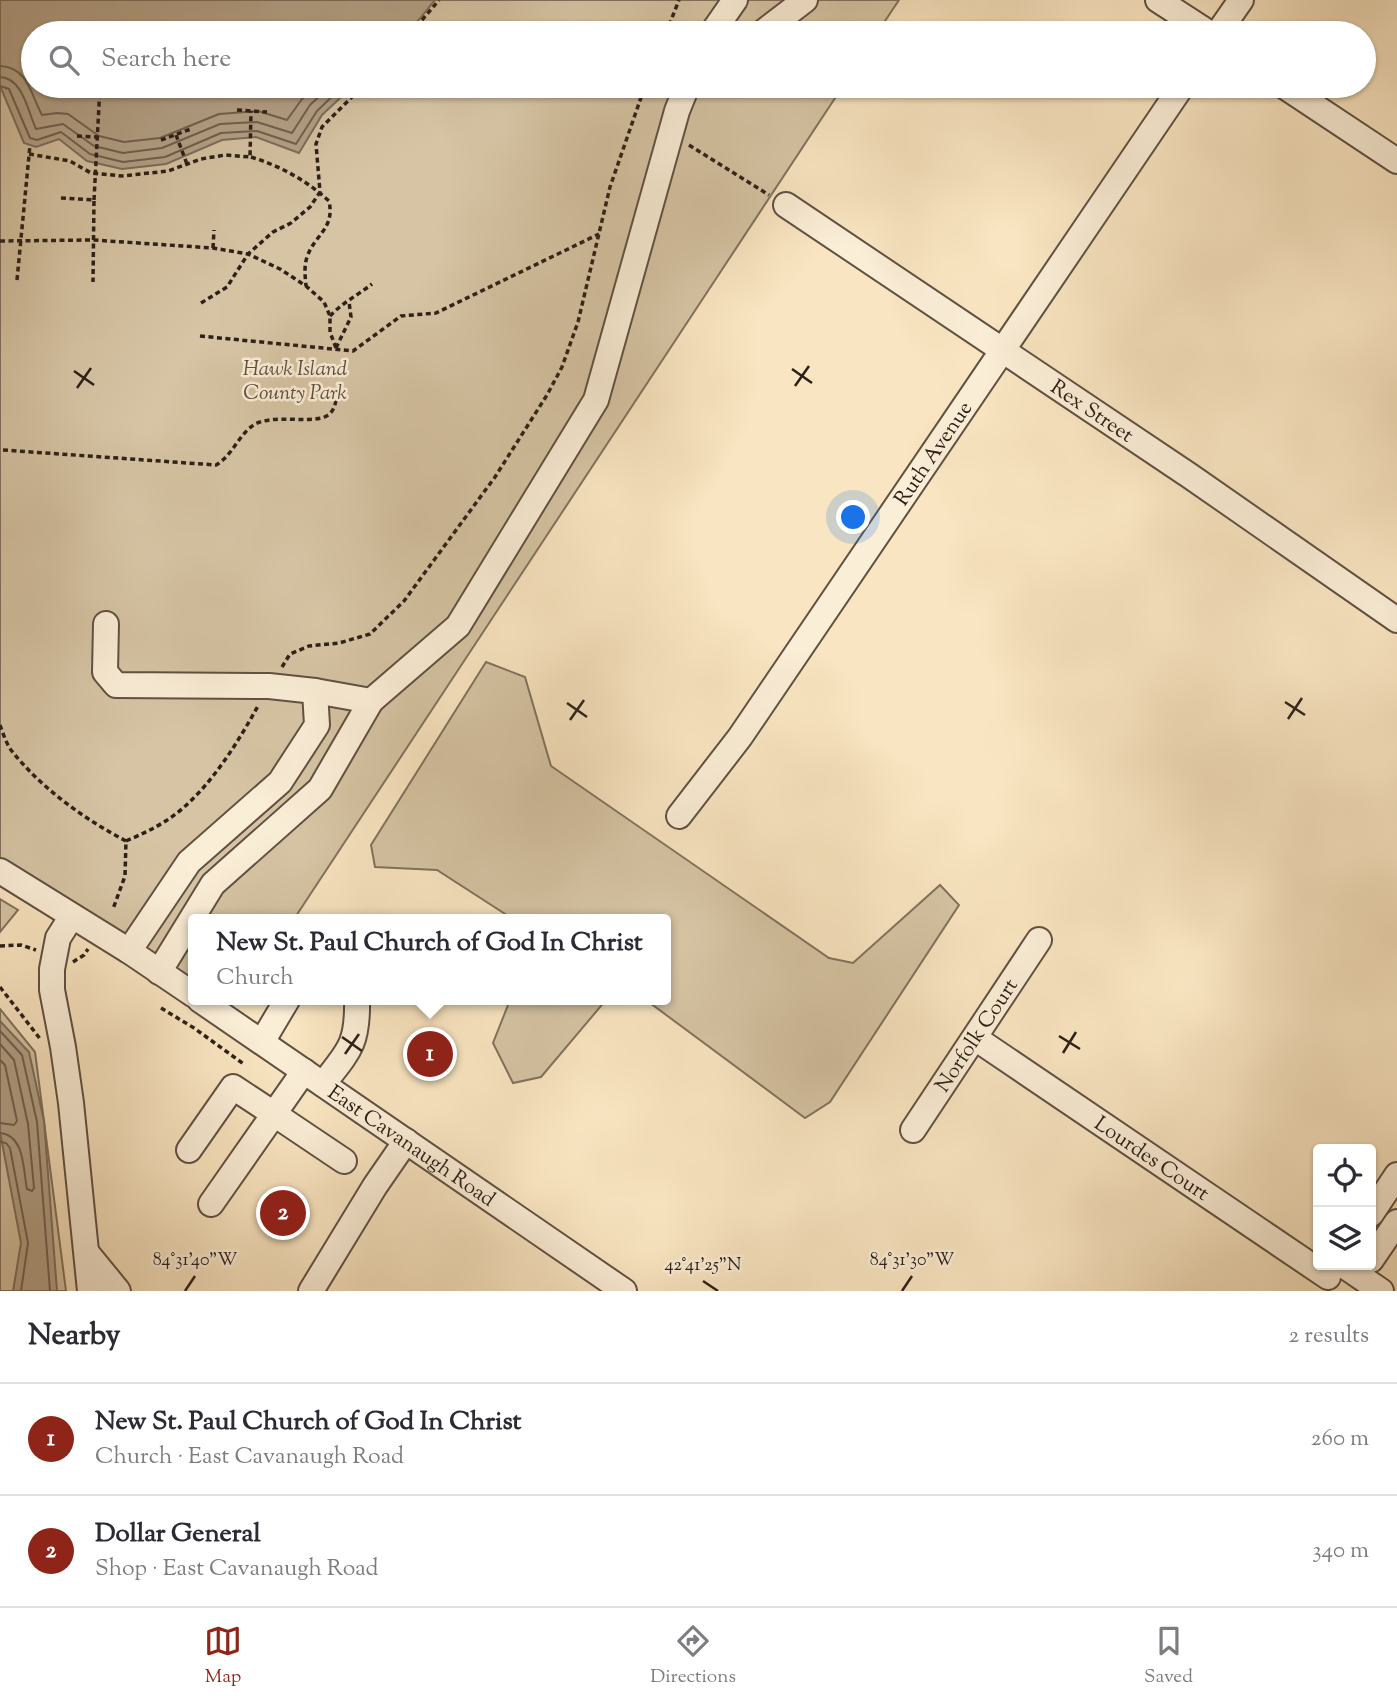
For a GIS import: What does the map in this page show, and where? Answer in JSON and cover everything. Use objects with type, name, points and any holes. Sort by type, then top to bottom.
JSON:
[{"type":"street","points":[[720,21],[735,0]]},
{"type":"street","points":[[778,21],[805,0]]},
{"type":"street","points":[[1158,0],[1190,21]]},
{"type":"street","points":[[1226,21],[1241,0]]},
{"type":"street","points":[[195,914],[213,884],[320,789],[372,701],[458,626],[596,400],[683,98]]},
{"type":"street","points":[[674,122],[694,98]]},
{"type":"street","name":"Ruth Avenue","points":[[680,816],[740,737],[1174,98]]},
{"type":"street","points":[[1302,98],[1397,161]]},
{"type":"street","name":"Rex Street","points":[[786,205],[1190,476],[1397,620]]},
{"type":"street","points":[[106,624],[105,672],[117,685],[269,686],[372,701]]},
{"type":"street","points":[[129,951],[189,862],[281,782],[317,725],[315,691]]},
{"type":"street","points":[[0,871],[188,991]]},
{"type":"street","points":[[72,916],[58,938],[52,969],[52,990],[68,1081],[89,1291]]},
{"type":"street","points":[[159,972],[188,925]]},
{"type":"street","name":"Norfolk Court","points":[[913,1130],[1039,940]]},
{"type":"street","name":"East Cavanaugh Road","points":[[207,1005],[624,1291]]},
{"type":"street","points":[[262,1042],[284,1005]]},
{"type":"street","points":[[211,1204],[274,1114],[313,1078],[352,1048],[358,1005]]},
{"type":"street","name":"Lourdes Court","points":[[975,1038],[1381,1291]]},
{"type":"street","points":[[189,1150],[233,1087],[344,1161]]},
{"type":"street","points":[[311,1291],[375,1186],[406,1141]]},
{"type":"street","points":[[1376,1207],[1396,1179]]},
{"type":"street","points":[[1346,1271],[1397,1222]]},
{"type":"street","points":[[87,1253],[118,1291]]},
{"type":"path","points":[[421,21],[439,0]]},
{"type":"path","points":[[671,21],[679,0]]},
{"type":"path","points":[[93,282],[100,98]]},
{"type":"path","points":[[201,303],[227,287],[248,254],[273,232],[291,223],[310,207],[320,192],[316,144],[318,134],[351,98]]},
{"type":"path","points":[[126,841],[156,828],[183,808],[203,787],[246,728],[290,654],[309,646],[339,643],[370,634],[404,601],[495,477],[562,367],[578,322],[610,187],[642,98]]},
{"type":"path","points":[[237,110],[267,112]]},
{"type":"path","points":[[250,157],[251,111]]},
{"type":"path","points":[[674,122],[786,205]]},
{"type":"path","points":[[161,140],[191,129]]},
{"type":"path","points":[[176,135],[187,164]]},
{"type":"path","points":[[77,136],[98,137]]},
{"type":"path","points":[[17,280],[30,145]]},
{"type":"path","points":[[29,154],[71,161],[91,173],[122,176],[168,171],[201,159],[225,155],[250,157],[273,164],[320,192],[329,201],[332,214],[308,254],[305,267],[306,286]]},
{"type":"path","points":[[61,198],[94,200]]},
{"type":"path","points":[[213,248],[214,230]]},
{"type":"path","points":[[200,336],[353,351],[401,316],[436,313],[599,234]]},
{"type":"path","points":[[0,242],[93,240],[213,248],[248,254],[280,269],[324,302],[330,316],[330,332],[336,348]]},
{"type":"path","points":[[330,316],[338,307],[372,284]]},
{"type":"path","points":[[336,348],[351,317],[349,302]]},
{"type":"path","points":[[3,450],[216,465],[226,459],[239,441],[259,423],[308,420],[330,415],[337,394]]},
{"type":"path","points":[[0,725],[10,748],[46,785],[92,822],[126,841]]},
{"type":"path","points":[[113,909],[125,876],[126,841]]},
{"type":"path","points":[[161,1008],[245,1065]]},
{"type":"green space","name":"Hawk Island County Park","points":[[0,0],[899,0],[885,21],[21,21],[21,98],[835,98],[297,914],[188,914],[188,992],[0,866]]},
{"type":"green space","points":[[486,662],[525,677],[551,766],[829,958],[853,963],[940,885],[959,905],[830,1102],[805,1118],[653,1005],[671,1005],[671,914],[505,914],[437,870],[375,867],[371,845]]},
{"type":"green space","points":[[0,899],[18,910],[0,932]]},
{"type":"green space","points":[[508,1005],[602,1005],[541,1077],[513,1083],[493,1043]]},
{"type":"green space","points":[[0,1009],[35,1052],[66,1291],[0,1291]]},
{"type":"water","points":[[0,0],[435,0],[418,21],[21,21],[21,98],[340,98],[322,115],[299,153],[256,137],[222,140],[166,164],[122,169],[87,161],[59,139],[36,147],[24,143],[0,86]]},
{"type":"water","points":[[0,1021],[29,1052],[44,1121],[57,1291],[13,1291],[21,1243],[0,1132]]},
{"type":"place","name":"New St. Paul Church of God In Christ","points":[[430,1054]]},
{"type":"place","name":"Dollar General","points":[[283,1213]]}]
